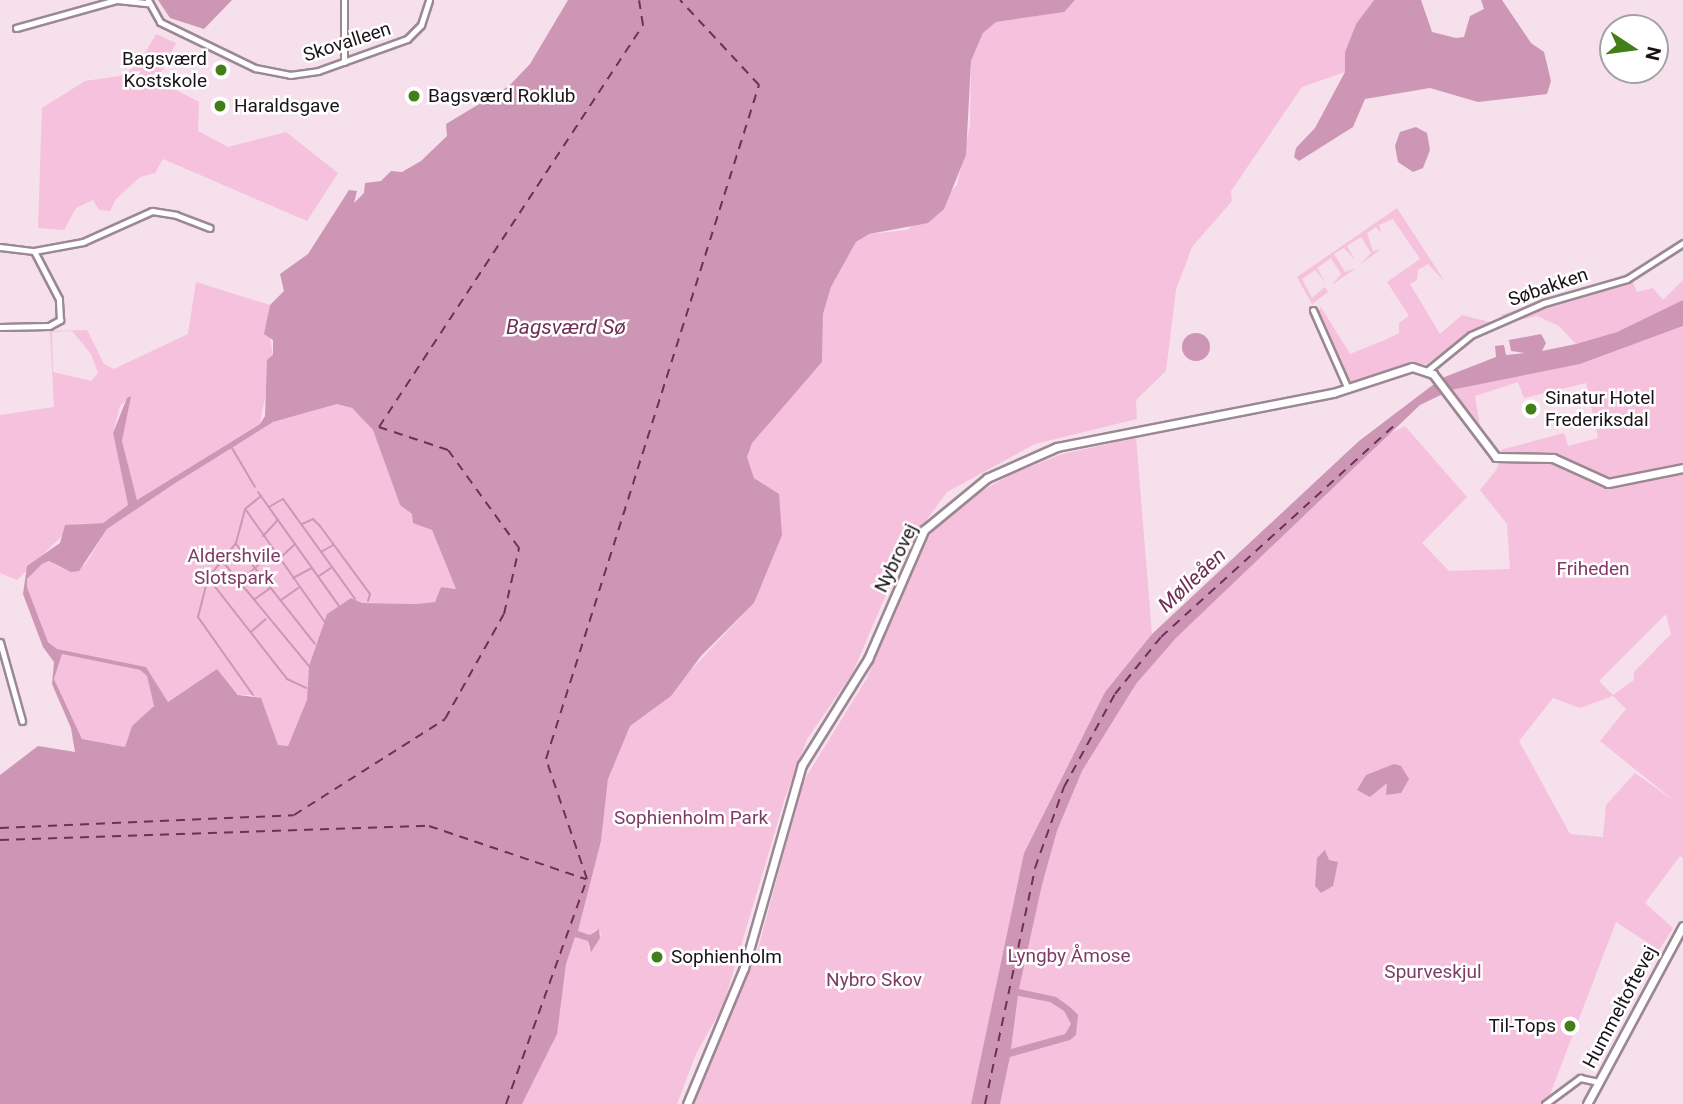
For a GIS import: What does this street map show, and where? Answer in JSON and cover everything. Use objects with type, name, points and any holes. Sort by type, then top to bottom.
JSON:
[{"type":"street","points":[[16,29],[117,0],[148,2]]},
{"type":"street","points":[[344,0],[344,62]]},
{"type":"street","name":"Skovalleen","points":[[148,2],[160,22],[256,68],[290,75],[344,62],[415,34],[429,0]]},
{"type":"street","points":[[0,247],[34,251],[95,239],[152,211],[176,215],[210,228]]},
{"type":"street","name":"Søbakken","points":[[1428,370],[1471,335],[1544,303],[1627,279],[1683,243]]},
{"type":"street","points":[[0,327],[49,326],[60,320],[59,299],[34,251]]},
{"type":"street","points":[[1313,310],[1348,389]]},
{"type":"street","name":"Nybrovej","points":[[687,1104],[744,968],[802,765],[868,659],[912,552],[931,521],[987,478],[1058,447],[1348,389],[1405,369],[1428,370]]},
{"type":"street","points":[[1428,370],[1496,457],[1553,458],[1608,483],[1683,468]]},
{"type":"street","points":[[0,642],[22,721]]},
{"type":"street","name":"Hummeltoftevej","points":[[1587,1104],[1683,926]]},
{"type":"street","points":[[1545,1104],[1580,1078],[1599,1082]]},
{"type":"green space","name":"Sophienholm Park","points":[[1075,0],[1374,0],[1356,24],[1345,52],[1345,72],[1302,87],[1231,191],[1232,201],[1192,247],[1176,290],[1166,371],[1136,400],[1137,419],[1035,444],[947,492],[906,548],[852,674],[807,739],[785,798],[723,1006],[696,1054],[677,1104],[522,1104],[556,1034],[566,964],[575,936],[588,941],[589,950],[600,938],[601,932],[595,930],[590,935],[578,931],[601,841],[608,779],[630,725],[657,706],[754,603],[779,494],[754,478],[747,457],[752,442],[822,362],[823,314],[831,287],[856,242],[869,234],[907,230],[957,185],[970,126],[971,61],[983,33],[996,22],[1063,12]]},
{"type":"green space","points":[[156,34],[176,43],[157,80],[199,102],[198,131],[228,147],[286,132],[338,173],[307,221],[163,159],[155,173],[140,177],[116,199],[110,211],[99,210],[93,200],[76,208],[64,230],[38,228],[42,108],[85,81],[120,76],[138,65]]},
{"type":"green space","points":[[1397,208],[1445,282],[1428,264],[1418,270],[1417,280],[1410,284],[1440,334],[1462,315],[1493,323],[1467,334],[1427,364],[1405,364],[1350,383],[1318,312],[1321,307],[1350,354],[1399,333],[1399,323],[1409,316],[1387,282],[1420,259],[1393,219],[1379,225],[1381,232],[1376,227],[1367,233],[1373,251],[1381,249],[1361,264],[1371,253],[1361,237],[1347,246],[1355,260],[1344,248],[1334,254],[1345,272],[1356,268],[1332,285],[1341,274],[1331,258],[1317,268],[1325,282],[1315,270],[1302,279],[1312,298],[1325,287],[1328,292],[1312,304],[1297,277]]},
{"type":"green space","points":[[1629,273],[1637,292],[1653,288],[1663,300],[1683,280],[1683,300],[1617,332],[1576,344],[1559,326],[1537,316],[1506,323],[1501,315]]},
{"type":"green space","points":[[196,282],[270,305],[267,321],[273,355],[260,424],[137,500],[122,441],[130,396],[120,406],[113,433],[128,505],[103,523],[74,524],[17,580],[0,573],[0,415],[54,407],[50,331],[87,330],[104,364],[114,369],[188,334]],"holes":[[[72,331],[91,354],[98,373],[91,381],[53,372],[52,332]]]},
{"type":"green space","name":"Spurveskjul","points":[[1683,326],[1683,858],[1680,856],[1645,903],[1673,928],[1659,950],[1616,922],[1549,1097],[1540,1104],[1000,1104],[1010,1057],[1076,1035],[1070,1007],[1056,998],[1019,989],[1057,831],[1082,771],[1136,684],[1176,638],[1391,433],[1405,426],[1467,497],[1422,543],[1449,571],[1510,569],[1507,524],[1480,490],[1497,469],[1501,450],[1564,433],[1568,446],[1598,438],[1586,383],[1524,398],[1518,382],[1475,396],[1480,426],[1451,390],[1580,364]],"holes":[[[1666,614],[1671,634],[1634,672],[1634,680],[1613,695],[1599,681]],[[1613,696],[1626,709],[1600,741],[1677,803],[1635,773],[1606,805],[1603,837],[1570,834],[1519,741],[1553,698],[1580,708]]]},
{"type":"green space","name":"Aldershvile Slotspark","points":[[337,404],[352,408],[373,430],[400,505],[432,530],[456,589],[441,587],[435,602],[415,604],[362,603],[351,598],[327,614],[309,666],[308,700],[288,746],[278,746],[253,695],[239,695],[217,669],[168,702],[146,667],[57,649],[48,642],[27,587],[27,579],[42,564],[49,561],[63,569],[85,565],[107,529],[201,466],[273,422]]},
{"type":"green space","name":"Nybro Skov","points":[[1136,438],[1152,634],[1105,692],[1024,853],[971,1104],[692,1104],[756,956],[803,782],[867,678],[919,550],[937,526],[966,500],[1012,474],[1062,454]]},
{"type":"green space","points":[[62,654],[140,670],[147,676],[154,706],[132,726],[125,747],[82,739],[54,679]]},
{"type":"green space","name":"Lyngby Åmose","points":[[1018,996],[1050,1002],[1064,1011],[1071,1024],[1065,1034],[1011,1049]]},
{"type":"water","points":[[158,0],[232,0],[204,29],[170,18]]},
{"type":"water","name":"Bagsværd Sø","points":[[568,0],[1075,0],[1064,12],[996,22],[983,33],[971,61],[966,155],[944,209],[928,223],[869,234],[856,242],[831,287],[823,314],[822,362],[752,443],[747,457],[754,478],[779,494],[782,535],[754,603],[701,656],[671,696],[630,726],[608,779],[601,841],[578,931],[590,935],[599,929],[600,938],[591,952],[588,941],[575,937],[566,964],[557,1034],[522,1104],[0,1104],[0,775],[38,746],[75,752],[71,728],[52,684],[54,662],[43,647],[23,594],[27,566],[60,543],[65,525],[103,523],[128,505],[113,433],[127,398],[131,396],[122,441],[137,500],[260,424],[265,416],[267,360],[273,355],[273,340],[264,334],[270,305],[284,291],[280,274],[308,254],[349,190],[357,191],[354,203],[364,193],[365,183],[381,181],[391,171],[402,172],[421,161],[447,136],[446,124],[509,86],[530,64]],"holes":[[[337,404],[352,408],[373,430],[400,505],[412,514],[413,523],[432,530],[456,589],[441,587],[435,602],[415,604],[362,603],[351,598],[327,614],[309,666],[307,700],[288,746],[278,745],[261,698],[238,695],[217,669],[168,702],[146,667],[57,649],[48,642],[27,587],[27,579],[42,564],[49,561],[71,572],[79,571],[107,529],[177,482],[273,422]],[[62,654],[140,670],[147,676],[154,706],[132,726],[125,747],[82,739],[54,679]]]},
{"type":"water","points":[[1374,0],[1421,0],[1432,32],[1456,38],[1464,37],[1470,16],[1484,9],[1481,0],[1502,0],[1531,43],[1544,52],[1551,81],[1547,94],[1478,102],[1430,88],[1365,99],[1353,127],[1299,161],[1294,157],[1296,148],[1315,128],[1345,72],[1345,52],[1356,24]]},
{"type":"water","points":[[1416,127],[1427,133],[1430,150],[1423,168],[1413,172],[1398,162],[1395,146],[1400,132]]},
{"type":"water","points":[[1683,300],[1683,326],[1580,364],[1451,390],[1420,405],[1176,638],[1136,684],[1082,771],[1057,831],[1019,989],[1056,997],[1070,1007],[1078,1015],[1076,1035],[1070,1040],[1010,1057],[1000,1104],[971,1104],[1024,853],[1105,692],[1152,634],[1359,441],[1442,378],[1496,357],[1495,346],[1504,345],[1506,355],[1525,353],[1511,351],[1509,340],[1541,334],[1546,343],[1542,351],[1617,332]],"holes":[[[1018,996],[1050,1002],[1064,1011],[1071,1024],[1065,1034],[1011,1049]]]},
{"type":"water","points":[[1196,333],[1206,337],[1210,347],[1206,357],[1196,361],[1186,357],[1182,347],[1186,337]]},
{"type":"water","points":[[1394,764],[1401,766],[1409,779],[1401,793],[1386,795],[1387,783],[1370,797],[1357,790],[1366,775]]},
{"type":"water","points":[[1325,850],[1329,860],[1338,862],[1333,886],[1321,893],[1315,886],[1317,858]]},
{"type":"waterway","points":[[232,448],[255,487]]},
{"type":"waterway","points":[[258,492],[339,606]]},
{"type":"waterway","points":[[253,695],[198,617],[208,578],[236,543],[245,509],[261,496]]},
{"type":"waterway","points":[[269,507],[283,499],[355,599]]},
{"type":"waterway","points":[[246,510],[324,621]]},
{"type":"waterway","points":[[302,524],[313,519],[320,526],[370,594],[368,601]]},
{"type":"waterway","points":[[263,536],[278,520]]},
{"type":"waterway","points":[[236,544],[315,644]]},
{"type":"waterway","points":[[279,559],[295,544]]},
{"type":"waterway","points":[[321,552],[333,545]]},
{"type":"waterway","points":[[239,582],[273,552]]},
{"type":"waterway","points":[[223,562],[309,666]]},
{"type":"waterway","points":[[293,578],[312,568]]},
{"type":"waterway","points":[[319,576],[331,568]]},
{"type":"waterway","points":[[209,579],[287,679],[306,688]]},
{"type":"waterway","points":[[255,599],[270,588]]},
{"type":"waterway","points":[[281,600],[298,588]]},
{"type":"waterway","points":[[252,631],[266,619]]},
{"type":"ferry route","points":[[0,828],[294,815],[445,719],[504,614],[519,548],[448,450],[379,427],[643,25],[639,0]]},
{"type":"ferry route","points":[[506,1104],[587,879],[546,759],[759,85],[680,0]]},
{"type":"ferry route","points":[[985,1104],[1035,868],[1064,787],[1115,694],[1161,637],[1394,426]]},
{"type":"ferry route","points":[[0,840],[429,826],[586,879]]},
{"type":"place","name":"Bagsværd Kostskole","points":[[221,70]]},
{"type":"place","name":"Bagsværd Roklub","points":[[414,96]]},
{"type":"place","name":"Haraldsgave","points":[[220,106]]},
{"type":"place","name":"Sinatur Hotel Frederiksdal","points":[[1531,409]]},
{"type":"place","name":"Sophienholm","points":[[657,957]]},
{"type":"place","name":"Til-Tops","points":[[1570,1026]]},
{"type":"park label","name":"Friheden","points":[[1593,569]]},
{"type":"water label","name":"Mølleåen","points":[[1192,580]]}]
